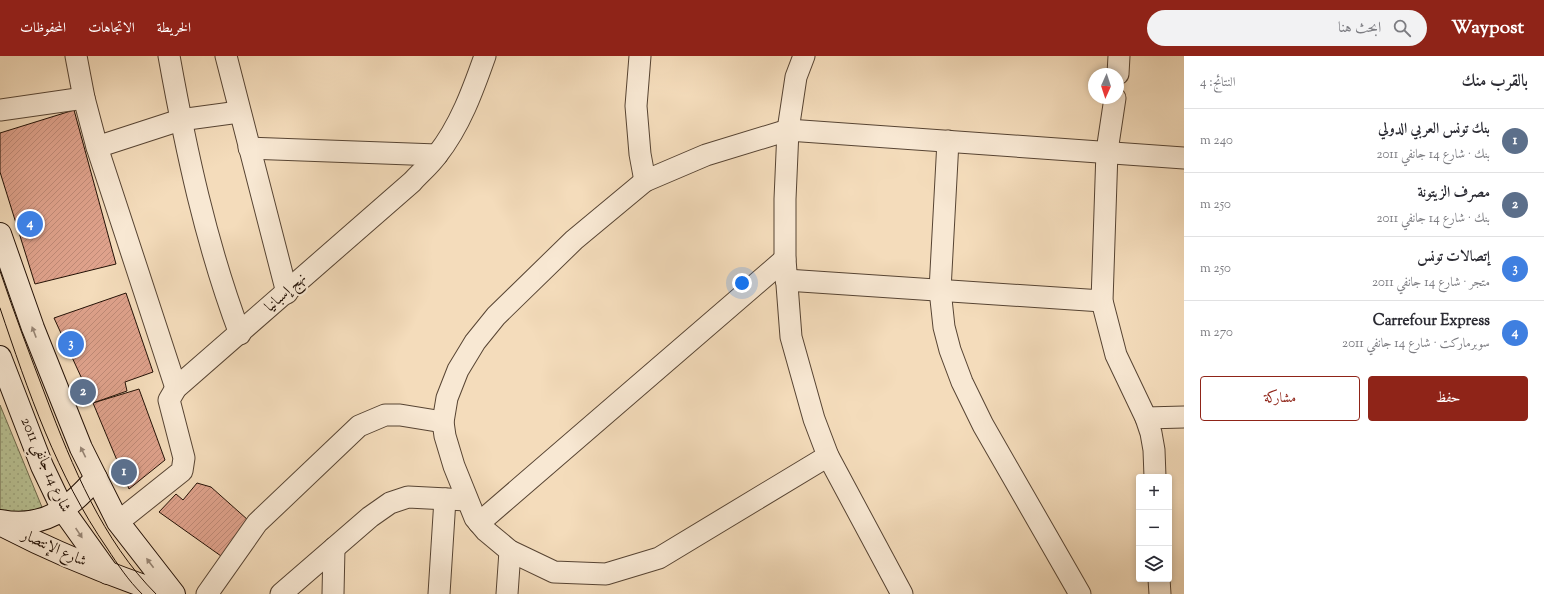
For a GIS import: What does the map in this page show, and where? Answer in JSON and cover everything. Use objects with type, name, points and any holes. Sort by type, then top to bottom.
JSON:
[{"type":"street","points":[[76,56],[84,98],[97,147],[176,388],[169,400],[184,458],[184,467],[182,471],[118,522]]},
{"type":"street","points":[[169,56],[180,120],[212,254],[240,334]]},
{"type":"street","points":[[226,56],[239,112],[287,293]]},
{"type":"street","name":"نهج إسبانيا","points":[[176,388],[287,293],[412,182],[437,155],[453,131],[470,98],[485,56]]},
{"type":"street","points":[[640,56],[636,106],[640,154],[645,181]]},
{"type":"street","points":[[804,56],[796,77],[788,130],[785,259],[791,337],[814,420],[828,456],[902,594]]},
{"type":"street","points":[[1118,68],[1119,56]]},
{"type":"street","points":[[0,110],[84,98]]},
{"type":"street","points":[[1114,104],[1107,151],[1102,301],[1116,355],[1146,418],[1154,450],[1155,474]]},
{"type":"street","points":[[97,147],[180,120],[239,112]]},
{"type":"street","points":[[828,456],[659,558],[606,574],[554,572],[510,551],[486,531],[479,523],[467,500],[445,436],[443,422],[447,398],[458,370],[475,342],[496,316],[574,240],[645,181],[706,155],[788,130],[1107,151],[1184,158]]},
{"type":"street","points":[[948,141],[940,290],[944,327],[962,382],[983,425],[1080,594]]},
{"type":"street","points":[[249,148],[437,155]]},
{"type":"street","points":[[0,237],[33,328],[81,448],[118,522],[174,594]]},
{"type":"street","points":[[479,523],[785,259]]},
{"type":"street","points":[[786,280],[1102,301]]},
{"type":"street","name":"شارع 14 جانفي 2011","points":[[0,357],[42,466],[63,510],[108,573]]},
{"type":"street","points":[[207,594],[257,523],[359,426],[385,415],[400,415],[443,422]]},
{"type":"street","points":[[1146,418],[1184,417]]},
{"type":"street","points":[[0,521],[17,524],[30,524],[63,510],[77,499],[96,478]]},
{"type":"street","points":[[281,594],[370,517],[390,502],[408,497],[467,500]]},
{"type":"street","points":[[439,594],[445,499]]},
{"type":"street","name":"شارع الإنتصار","points":[[0,524],[30,540],[108,573]]},
{"type":"street","points":[[333,594],[334,548]]},
{"type":"street","points":[[507,594],[510,551]]},
{"type":"street","points":[[108,573],[167,594]]},
{"type":"street","points":[[1159,582],[1160,594]]},
{"type":"green space","points":[[0,405],[44,512],[26,514],[0,510]]},
{"type":"building","points":[[74,110],[116,264],[35,284],[0,172],[0,133]]},
{"type":"building","points":[[126,293],[153,372],[125,382],[127,391],[93,403],[54,318]]},
{"type":"building","points":[[139,389],[165,460],[129,489],[93,403]]},
{"type":"building","points":[[197,483],[211,487],[248,520],[221,556],[159,512],[176,494],[183,500]]},
{"type":"tram line","points":[[0,271],[46,397],[78,476],[91,502],[120,551],[156,594]]},
{"type":"tram line","points":[[0,308],[45,432],[73,492],[115,560],[142,594]]},
{"type":"place","name":"Carrefour Express","points":[[30,224]]},
{"type":"place","name":"إتصالات تونس","points":[[71,344]]},
{"type":"place","name":"مصرف الزيتونة","points":[[83,392]]},
{"type":"place","name":"بنك تونس العربي الدولي","points":[[124,472]]}]
